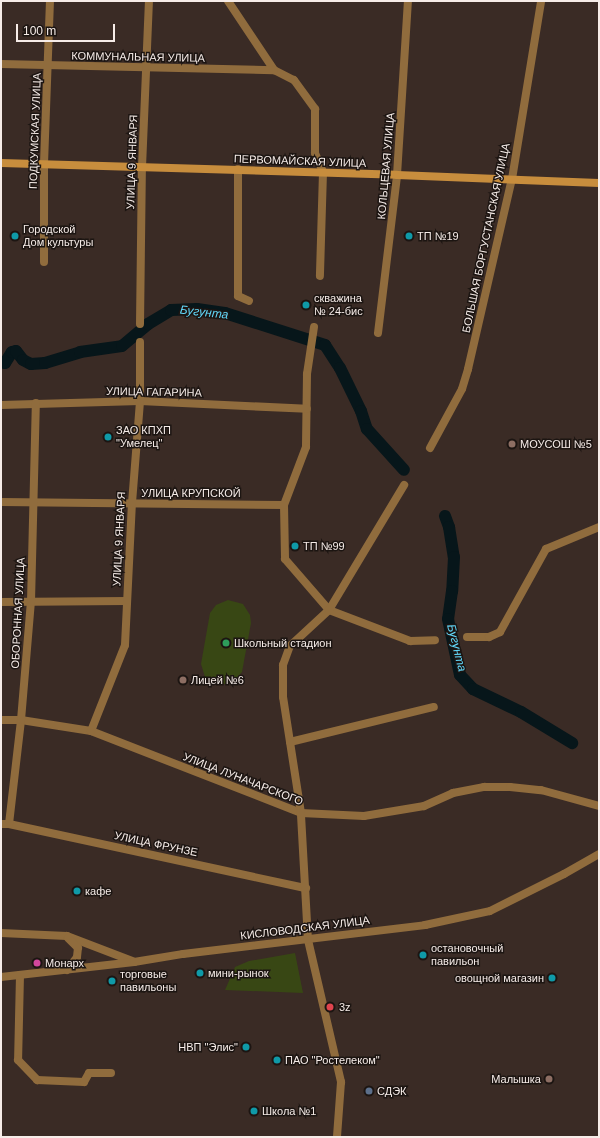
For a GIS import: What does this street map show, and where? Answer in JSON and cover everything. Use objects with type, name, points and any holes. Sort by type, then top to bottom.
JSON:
[{"type":"main road","name":"ПЕРВОМАЙСКАЯ УЛИЦА","points":[[1,163],[323,172],[599,183]]},
{"type":"street","name":"ПОДКУМСКАЯ УЛИЦА","points":[[44,262],[44,164],[50,1]]},
{"type":"street","name":"УЛИЦА 9 ЯНВАРЯ","points":[[140,324],[142,166],[149,1]]},
{"type":"street","points":[[228,1],[274,70],[294,80],[315,109],[315,152],[323,172],[320,276]]},
{"type":"street","name":"КОЛЬЦЕВАЯ УЛИЦА","points":[[378,333],[397,175],[408,1]]},
{"type":"street","name":"БОЛЬШАЯ БОРГУСТАНСКАЯ УЛИЦА","points":[[430,448],[462,389],[468,370],[512,179],[541,1]]},
{"type":"street","name":"КОММУНАЛЬНАЯ УЛИЦА","points":[[1,64],[274,70]]},
{"type":"street","points":[[238,170],[238,296],[249,301]]},
{"type":"street","points":[[314,327],[307,374],[306,447],[284,504],[284,559],[330,610],[410,641],[435,640]]},
{"type":"street","name":"УЛИЦА 9 ЯНВАРЯ","points":[[91,730],[125,645],[132,503],[140,401],[140,342]]},
{"type":"street","name":"УЛИЦА ГАГАРИНА","points":[[1,405],[140,401],[307,408]]},
{"type":"street","name":"ОБОРОННАЯ УЛИЦА","points":[[5,824],[22,720],[31,602],[36,403]]},
{"type":"street","points":[[336,1137],[341,1082],[308,940],[301,813],[283,697],[283,665],[290,646],[330,610],[404,485]]},
{"type":"street","name":"УЛИЦА КРУПСКОЙ","points":[[1,502],[284,504]]},
{"type":"street","points":[[467,637],[489,637],[500,632],[546,549],[599,527]]},
{"type":"street","points":[[1,602],[127,601]]},
{"type":"street","points":[[290,742],[434,707]]},
{"type":"street","name":"УЛИЦА ЛУНАЧАРСКОГО","points":[[1,720],[22,720],[91,730],[301,813],[364,816],[424,806],[453,793],[484,787],[510,787],[541,790],[599,806]]},
{"type":"street","name":"УЛИЦА ФРУНЗЕ","points":[[5,824],[306,888]]},
{"type":"street","name":"КИСЛОВОДСКАЯ УЛИЦА","points":[[1,977],[134,962],[183,954],[424,925],[490,911],[558,877],[599,854]]},
{"type":"street","points":[[1,933],[67,936],[134,962]]},
{"type":"street","points":[[67,936],[78,948],[77,957],[67,970]]},
{"type":"street","points":[[20,974],[18,1060],[37,1080],[84,1082],[90,1073],[111,1073]]},
{"type":"green space","name":"Школьный стадион","points":[[228,600],[243,604],[250,615],[251,623],[242,672],[233,682],[220,685],[214,684],[205,677],[201,664],[210,613],[216,605]]},
{"type":"green space","points":[[295,953],[303,993],[225,990],[235,967],[249,961]]},
{"type":"waterway","name":"Бугунта","points":[[1,362],[5,363],[12,352],[16,351],[23,360],[31,364],[45,363],[80,352],[122,346],[148,324],[171,310],[197,309],[225,313],[325,345],[340,368],[361,411],[367,429],[404,470]]},
{"type":"waterway","name":"Бугунта","points":[[445,516],[449,527],[454,557],[452,591],[448,619],[460,675],[473,689],[521,712],[572,743]]},
{"type":"place","name":"Городской Дом культуры","points":[[15,236]]},
{"type":"place","name":"ТП №19","points":[[409,236]]},
{"type":"place","name":"скважина № 24-бис","points":[[306,305]]},
{"type":"place","name":"ЗАО КПХП \"Умелец\"","points":[[108,437]]},
{"type":"place","name":"МОУСОШ №5","points":[[512,444]]},
{"type":"place","name":"ТП №99","points":[[295,546]]},
{"type":"place","name":"Школьный стадион","points":[[226,643]]},
{"type":"place","name":"Лицей №6","points":[[183,680]]},
{"type":"place","name":"кафе","points":[[77,891]]},
{"type":"place","name":"остановочный павильон","points":[[423,955]]},
{"type":"place","name":"Монарх","points":[[37,963]]},
{"type":"place","name":"мини-рынок","points":[[200,973]]},
{"type":"place","name":"овощной магазин","points":[[552,978]]},
{"type":"place","name":"торговые павильоны","points":[[112,981]]},
{"type":"place","name":"3z","points":[[330,1007]]},
{"type":"place","name":"НВП \"Элис\"","points":[[246,1047]]},
{"type":"place","name":"ПАО \"Ростелеком\"","points":[[277,1060]]},
{"type":"place","name":"Малышка","points":[[549,1079]]},
{"type":"place","name":"СДЭК","points":[[369,1091]]},
{"type":"place","name":"Школа №1","points":[[254,1111]]}]
